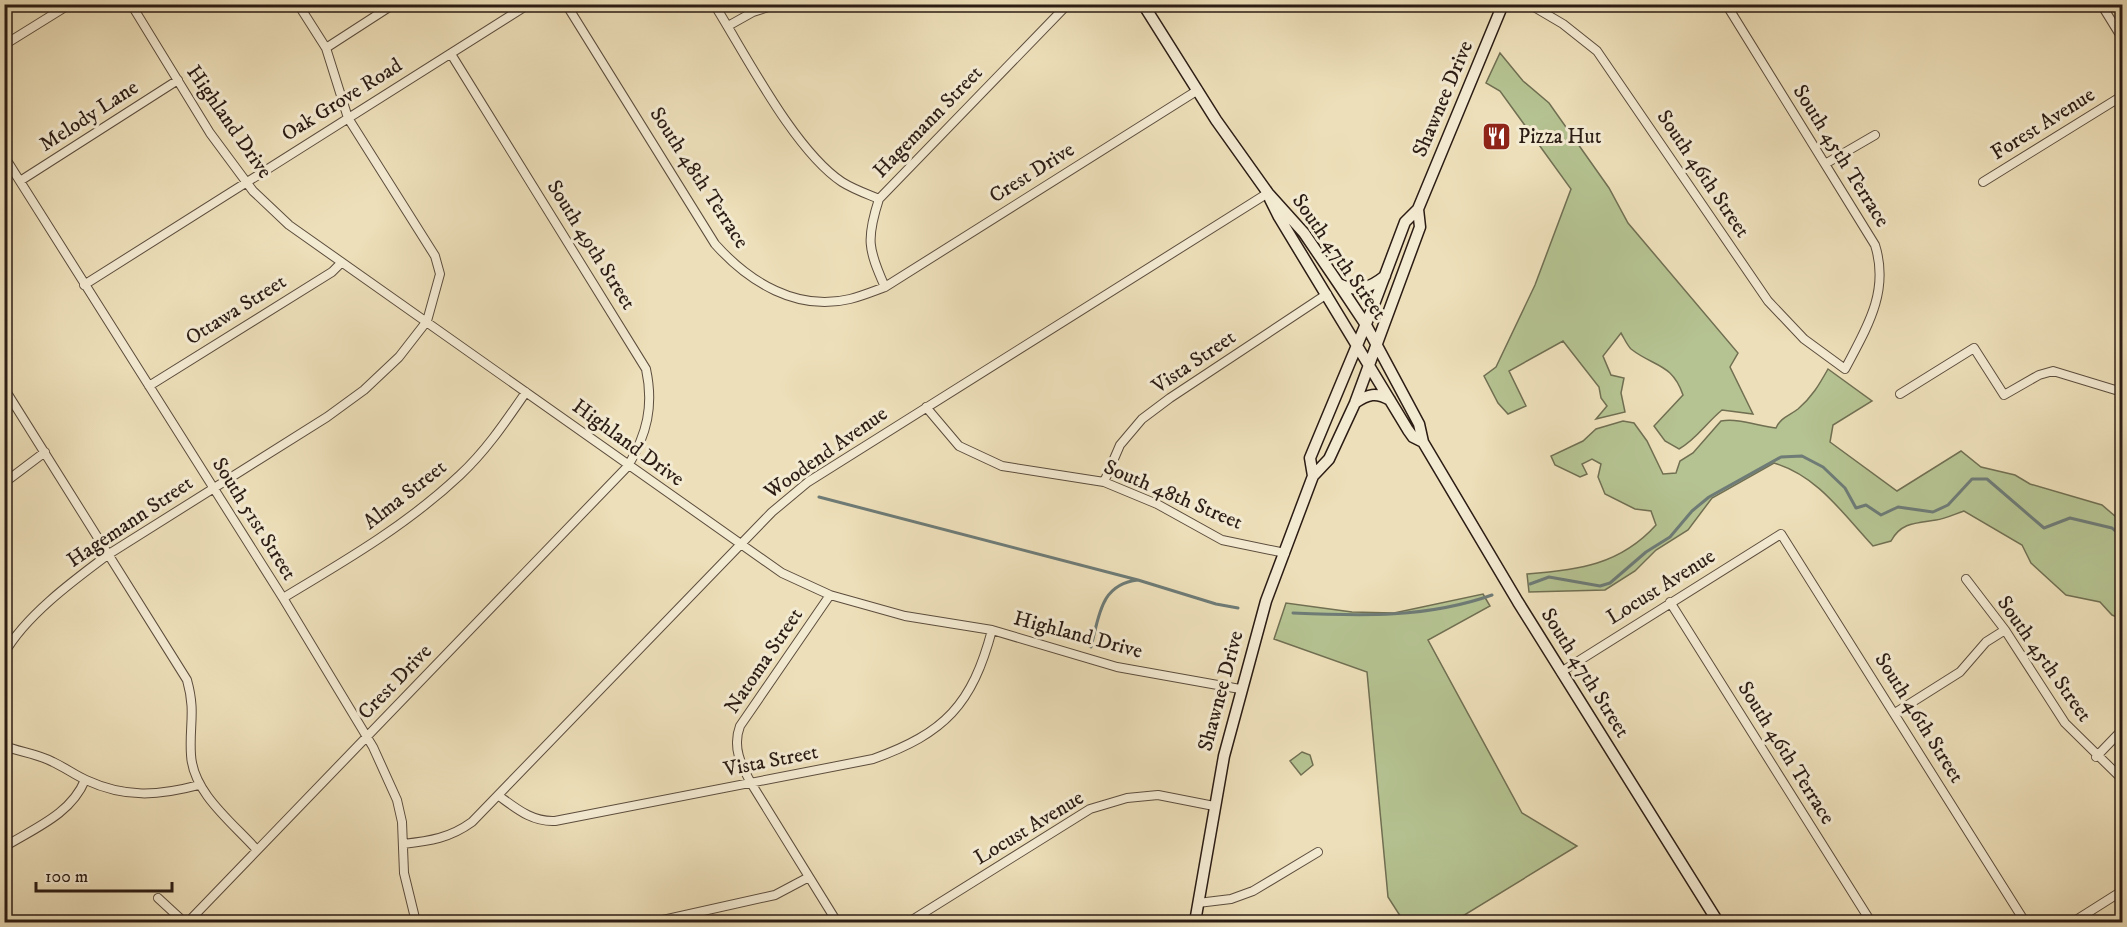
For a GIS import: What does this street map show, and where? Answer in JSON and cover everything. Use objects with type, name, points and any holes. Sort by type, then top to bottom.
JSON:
[{"type":"main road","name":"South 47th Street","points":[[1143,4],[1268,193],[1304,233],[1366,326],[1419,424],[1423,442],[1561,672],[1718,922]]},
{"type":"main road","name":"Shawnee Drive","points":[[1313,476],[1310,458],[1366,326],[1405,222],[1418,209],[1503,4]]},
{"type":"main road","name":"South 47th Street","points":[[1268,193],[1279,217],[1413,437],[1423,442]]},
{"type":"main road","name":"Shawnee Drive","points":[[1195,922],[1214,806],[1240,689],[1266,601],[1313,476],[1329,459],[1370,366],[1420,227],[1418,209]]},
{"type":"main road","points":[[1338,283],[1352,289],[1362,289],[1375,284],[1385,276]]},
{"type":"main road","points":[[1355,403],[1366,396],[1379,394],[1391,400]]},
{"type":"street","points":[[4,45],[70,4]]},
{"type":"street","name":"Highland Drive","points":[[131,4],[210,133],[246,182],[290,225],[739,545],[782,573],[830,595],[905,616],[992,630],[1117,667],[1240,689]]},
{"type":"street","points":[[298,4],[326,48],[348,118],[435,256],[440,274],[427,321]]},
{"type":"street","points":[[326,48],[394,4]]},
{"type":"street","name":"Oak Grove Road","points":[[84,285],[529,4]]},
{"type":"street","name":"South 48th Terrace","points":[[566,4],[715,244],[735,267],[756,282],[783,294],[813,300],[848,299],[885,287]]},
{"type":"street","points":[[714,4],[796,134],[814,158],[842,183],[879,199]]},
{"type":"street","points":[[728,26],[753,12],[778,4]]},
{"type":"street","name":"Hagemann Street","points":[[885,287],[871,255],[870,227],[879,199],[1068,4]]},
{"type":"street","name":"South 46th Street","points":[[1529,4],[1584,38],[1597,51],[1768,301],[1804,339],[1845,369]]},
{"type":"street","name":"South 45th Terrace","points":[[1726,4],[1872,238],[1880,262],[1881,282],[1874,314],[1845,369]]},
{"type":"street","points":[[2101,4],[2122,38]]},
{"type":"street","name":"South 49th Street","points":[[451,54],[646,369],[651,391],[650,416],[642,442],[628,466]]},
{"type":"street","name":"Melody Lane","points":[[20,181],[178,80]]},
{"type":"street","name":"Crest Drive","points":[[885,287],[1198,90]]},
{"type":"street","name":"Forest Avenue","points":[[1983,182],[2122,96]]},
{"type":"street","points":[[1825,164],[1875,135]]},
{"type":"street","name":"South 51st Street","points":[[4,156],[283,598],[367,737],[397,800],[408,898],[416,922]]},
{"type":"street","name":"Woodend Avenue","points":[[403,844],[434,840],[455,834],[472,822],[500,796],[739,545],[772,512],[808,482],[1268,193]]},
{"type":"street","name":"Ottawa Street","points":[[149,386],[332,272],[341,263]]},
{"type":"street","name":"Vista Street","points":[[1104,482],[1120,445],[1143,419],[1170,398],[1327,294]]},
{"type":"street","name":"Hagemann Street","points":[[4,654],[42,610],[109,554],[327,417],[364,390],[399,357],[427,321]]},
{"type":"street","points":[[1900,394],[1974,348],[2004,395],[2047,371],[2122,392]]},
{"type":"street","points":[[4,388],[187,680],[194,716],[191,756],[199,785],[256,850]]},
{"type":"street","name":"Alma Street","points":[[283,598],[381,539],[419,511],[462,474],[492,439],[526,392]]},
{"type":"street","name":"South 48th Street","points":[[926,407],[959,446],[1002,466],[1104,482],[1157,504],[1222,540],[1285,553]]},
{"type":"street","points":[[4,483],[45,452]]},
{"type":"street","name":"Crest Drive","points":[[186,922],[628,466]]},
{"type":"street","name":"South 46th Street","points":[[1780,534],[2025,922]]},
{"type":"street","name":"Locust Avenue","points":[[1561,672],[1780,534]]},
{"type":"street","name":"South 45th Street","points":[[1965,579],[2005,630],[2064,723],[2096,757],[2122,779]]},
{"type":"street","name":"Natoma Street","points":[[830,595],[740,726],[736,745],[740,764],[837,922]]},
{"type":"street","name":"South 46th Terrace","points":[[1670,602],[1870,922]]},
{"type":"street","name":"Vista Street","points":[[500,796],[528,816],[542,822],[873,759],[906,746],[938,727],[964,700],[983,666],[992,630]]},
{"type":"street","points":[[1895,713],[1960,672],[1986,642],[2005,630]]},
{"type":"street","points":[[2096,757],[2122,730]]},
{"type":"street","points":[[4,746],[52,761],[85,780],[115,792],[142,795],[168,793],[199,785]]},
{"type":"street","points":[[4,847],[67,809],[79,794],[85,780]]},
{"type":"street","name":"Locust Avenue","points":[[909,922],[1090,809],[1127,798],[1158,795],[1214,806]]},
{"type":"street","points":[[1198,903],[1231,899],[1253,891],[1318,852]]},
{"type":"street","points":[[654,922],[775,895],[809,877]]},
{"type":"street","points":[[2073,922],[2122,891]]},
{"type":"street","points":[[158,898],[186,922]]},
{"type":"green space","points":[[1500,53],[1523,81],[1549,103],[1609,188],[1628,223],[1738,353],[1730,367],[1753,414],[1722,410],[1691,441],[1679,449],[1665,441],[1654,426],[1683,395],[1679,385],[1668,371],[1631,349],[1621,333],[1603,356],[1611,375],[1624,378],[1621,393],[1625,412],[1596,419],[1607,406],[1601,398],[1599,387],[1563,341],[1509,371],[1526,406],[1508,414],[1498,403],[1484,376],[1496,367],[1535,285],[1571,189],[1500,91],[1486,83]]},
{"type":"green space","points":[[1828,369],[1872,401],[1833,425],[1830,442],[1897,491],[1961,451],[1981,467],[2015,475],[2030,484],[2102,505],[2122,522],[2122,619],[2112,615],[2100,602],[2066,595],[2031,563],[2022,545],[1964,511],[1943,519],[1910,524],[1900,530],[1891,541],[1873,546],[1829,497],[1804,477],[1774,463],[1712,498],[1688,530],[1656,550],[1635,571],[1605,590],[1529,592],[1527,574],[1581,567],[1613,557],[1628,549],[1656,525],[1651,511],[1635,509],[1605,494],[1598,477],[1601,464],[1592,459],[1582,464],[1587,474],[1580,477],[1555,465],[1551,456],[1583,441],[1596,429],[1623,421],[1634,423],[1647,441],[1663,474],[1676,473],[1680,461],[1693,453],[1721,421],[1742,421],[1776,428],[1783,419],[1807,400]]},
{"type":"green space","points":[[1483,594],[1490,606],[1428,640],[1522,813],[1577,846],[1453,922],[1404,922],[1388,897],[1367,672],[1274,639],[1286,603],[1352,612],[1394,613]]},
{"type":"green space","points":[[1302,752],[1310,755],[1313,765],[1301,775],[1290,761]]},
{"type":"waterway","points":[[1530,584],[1549,577],[1600,586],[1610,583],[1646,552],[1670,537],[1692,511],[1709,497],[1781,457],[1802,456],[1823,467],[1845,488],[1856,508],[1866,505],[1881,515],[1898,507],[1933,512],[1948,505],[1972,479],[1987,479],[2044,528],[2070,518],[2112,528],[2122,537]]},
{"type":"waterway","points":[[819,497],[1138,580]]},
{"type":"waterway","points":[[1091,647],[1103,604],[1116,588],[1125,583],[1138,580],[1216,604],[1238,608]]},
{"type":"waterway","points":[[1293,613],[1369,615],[1419,612],[1468,603],[1492,595]]},
{"type":"place","name":"Pizza Hut","points":[[1497,137]]}]
